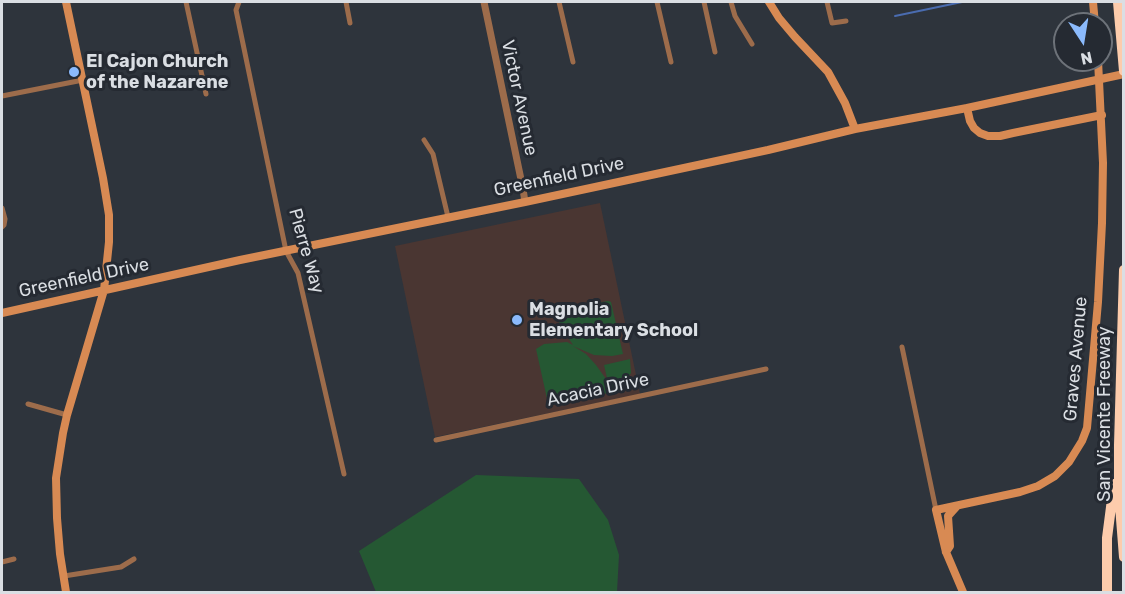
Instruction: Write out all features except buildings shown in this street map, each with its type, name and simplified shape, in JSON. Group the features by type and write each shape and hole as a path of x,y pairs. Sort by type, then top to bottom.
{"highway":[{"path":"1118,2 1124,73"},
{"name":"San Vicente Freeway","path":"1124,270 1119,445 1119,493 1124,557"},
{"path":"1107,592 1107,538 1119,445"}],"main road":[{"path":"66,2 109,215 104,290 67,415 56,478 60,554 66,592"},
{"path":"769,2 795,37 828,72 845,103 855,129"},
{"name":"Graves Avenue","path":"936,510 1038,486 1070,462 1085,434 1089,417 1103,214 1102,115 1099,72"},
{"name":"Greenfield Drive","path":"2,313 1124,73"},
{"path":"967,108 974,128 980,134 988,136 1000,136 1102,115"},
{"path":"946,552 950,546 948,516 957,506"},
{"path":"936,510 946,552 963,592"}],"street":[{"path":"186,2 206,94"},
{"name":"Pierre Way","path":"238,2 236,10 286,251 298,273 344,474"},
{"path":"346,2 350,23"},
{"name":"Victor Avenue","path":"484,2 525,202"},
{"path":"559,2 573,62"},
{"path":"657,2 671,62"},
{"path":"704,2 715,52"},
{"path":"731,2 735,16 752,44"},
{"path":"827,2 832,23 846,21"},
{"path":"2,96 83,80"},
{"path":"424,140 433,154 448,217"},
{"path":"2,208 5,219 2,227"},
{"path":"902,347 936,510"},
{"name":"Acacia Drive","path":"436,440 766,369"},
{"path":"28,404 67,415"},
{"path":"2,562 14,559"},
{"path":"64,576 121,567 134,560"}],"shaded area":[{"name":"Magnolia Elementary School","path":"600,203 640,394 435,437 395,246"}],"green space":[{"path":"611,302 623,354 594,355 573,346 586,354 596,365 606,379 608,393 551,405 548,403 536,349 544,344 567,342 573,345 560,325 555,310"},
{"path":"630,359 631,373 622,385 610,391 604,365"},
{"path":"476,475 579,479 608,520 619,555 617,592 376,592 359,551"}],"waterway":[{"path":"895,16 962,2"}],"place":[{"name":"El Cajon Church of the Nazarene","path":"74,72"},
{"name":"Magnolia Elementary School","path":"517,320"}]}
